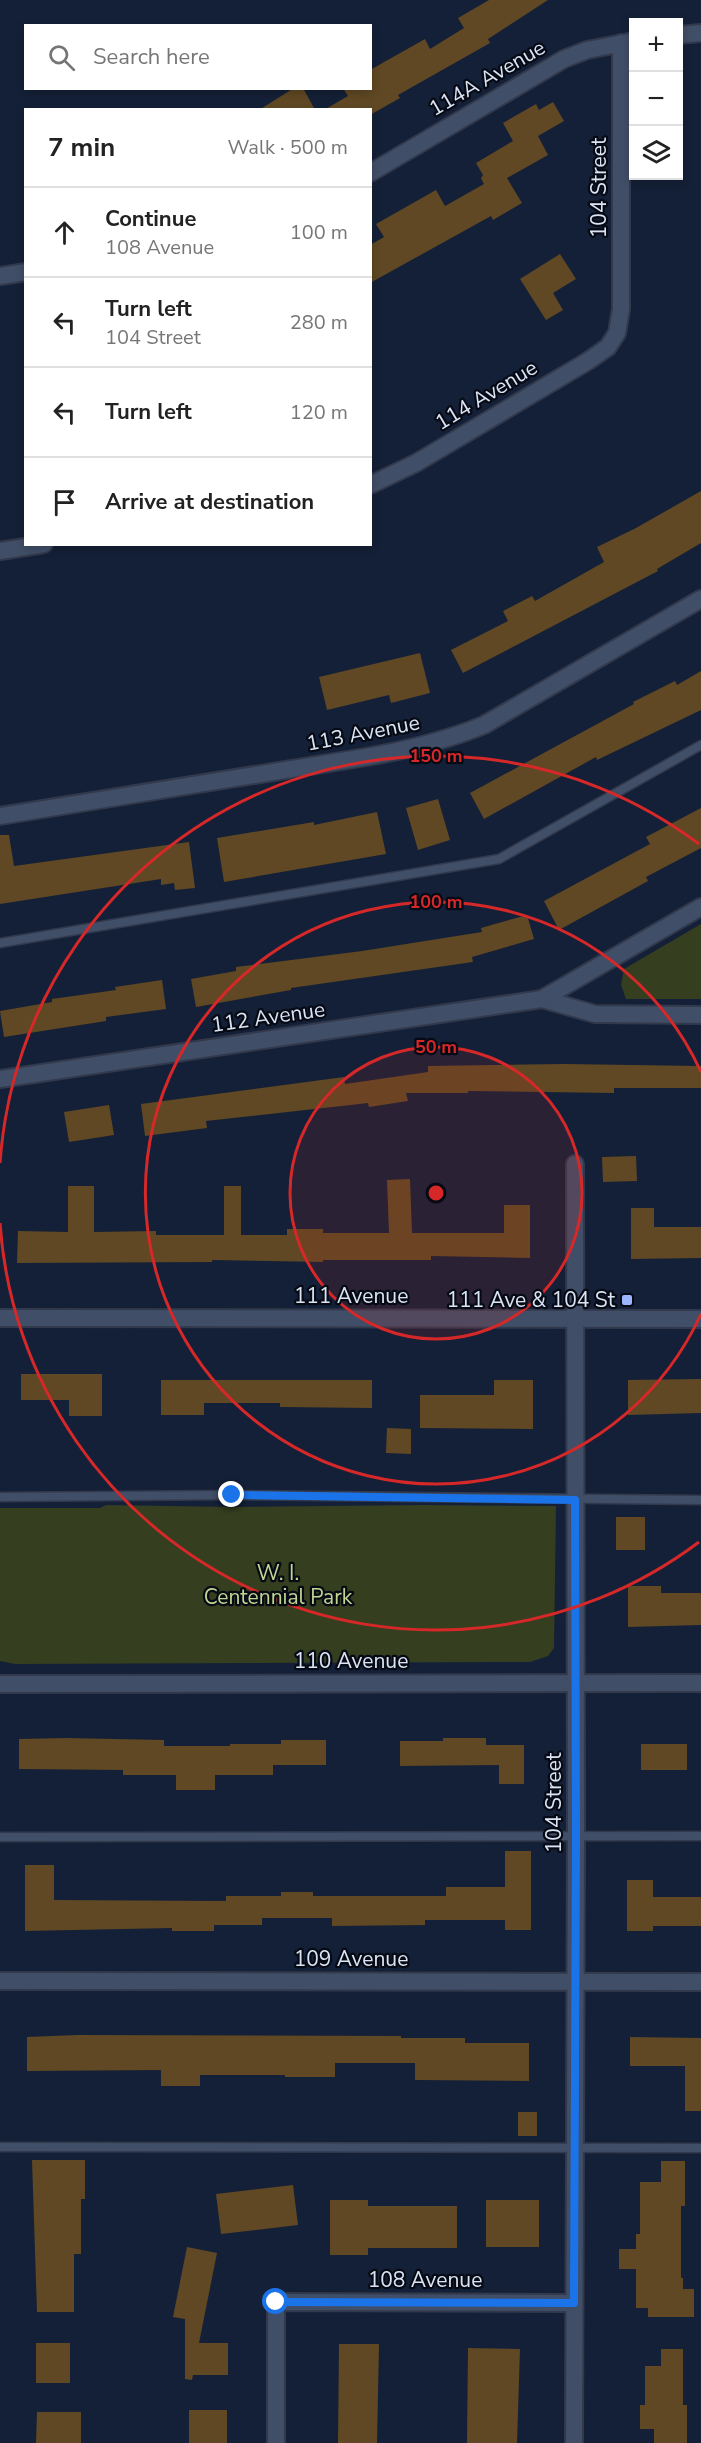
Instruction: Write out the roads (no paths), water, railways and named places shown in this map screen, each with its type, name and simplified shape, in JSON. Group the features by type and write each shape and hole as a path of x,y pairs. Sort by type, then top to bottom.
{"street":[{"path":"683,35 701,33"},
{"name":"114A Avenue","path":"372,172 564,59 586,50 627,42"},
{"name":"104 Street","path":"616,333 622,290 627,42"},
{"path":"0,276 24,272"},
{"name":"114 Avenue","path":"372,484 416,463 588,361 608,347 616,333"},
{"path":"0,551 31,546"},
{"name":"113 Avenue","path":"0,816 376,756 450,739 484,725 701,599"},
{"name":"112 Avenue","path":"0,1079 542,999 701,908"},
{"name":"112 Avenue","path":"542,999 595,1014 701,1015"},
{"name":"104 Street","path":"574,2443 575,1164"},
{"name":"111 Avenue","path":"0,1318 701,1319"},
{"name":"110 Avenue","path":"0,1684 701,1683"},
{"name":"109 Avenue","path":"0,1980 701,1982"},
{"name":"108 Avenue","path":"276,2443 276,2302 574,2303"}],"lane":[{"path":"0,943 499,859 701,746"},
{"path":"0,1497 232,1495 701,1500"},
{"path":"0,1837 701,1836"},
{"path":"0,2147 701,2148"}],"place":[{"name":"111 Ave & 104 St","path":"627,1300"}],"park label":[{"name":"W. I. Centennial Park","path":"278,1585"}]}
